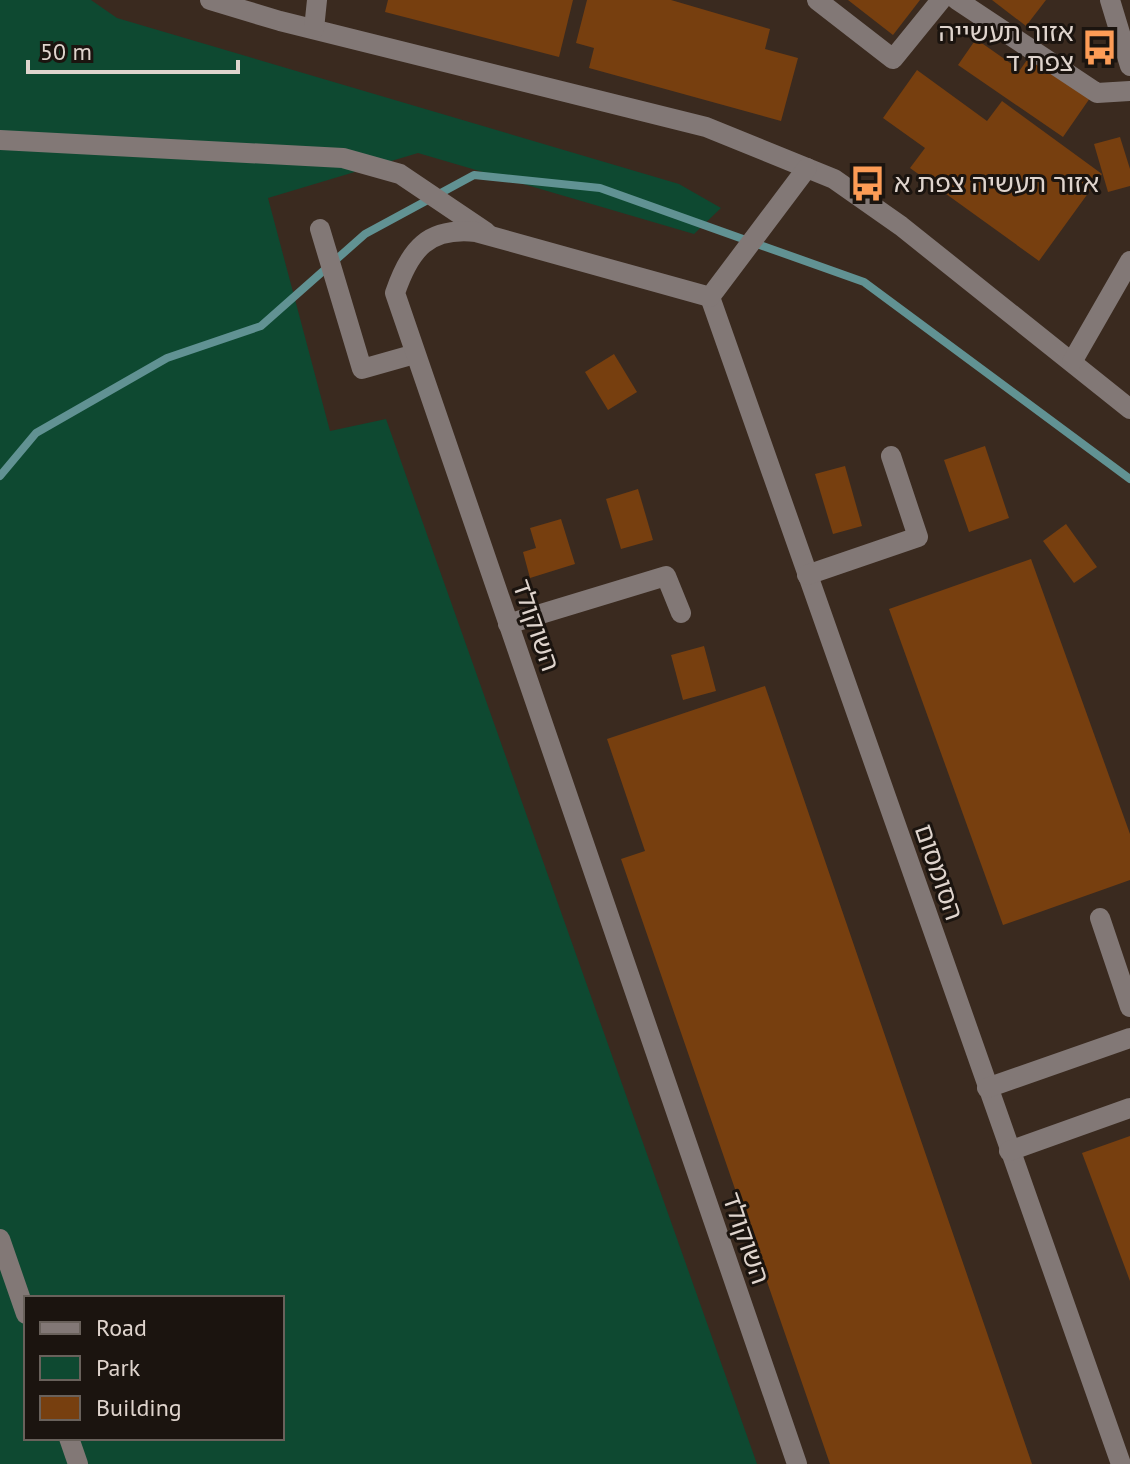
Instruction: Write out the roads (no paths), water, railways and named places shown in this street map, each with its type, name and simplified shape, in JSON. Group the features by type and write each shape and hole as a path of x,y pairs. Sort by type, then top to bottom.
{"street":[{"path":"210,0 706,127 834,179 901,226 1130,409"},
{"path":"314,29 317,0"},
{"path":"817,0 893,59 941,0"},
{"path":"957,0 1097,93 1130,91"},
{"path":"1110,0 1130,66"},
{"path":"0,140 343,158 400,174 493,236"},
{"path":"710,297 807,168"},
{"path":"320,229 362,369 415,354"},
{"name":"השוקולד","path":"710,297 493,236 457,230 433,236 417,249 403,269 395,293 797,1464"},
{"path":"1072,362 1130,261"},
{"name":"הסומסום","path":"710,297 1121,1464"},
{"path":"807,575 918,537 891,456"},
{"path":"508,624 666,576 681,613"},
{"path":"1100,918 1130,1007"},
{"path":"987,1088 1130,1038"},
{"path":"1009,1151 1130,1108"},
{"path":"0,1239 24,1308"},
{"path":"70,1440 78,1464"}],"waterway":[{"path":"0,476 36,433 167,358 261,326 365,234 474,175 600,188 864,282 1130,479"}],"place":[{"name":"אזור תעשייה צפת ד","path":"1100,47"},
{"name":"אזור תעשיה צפת א","path":"868,183"}]}
